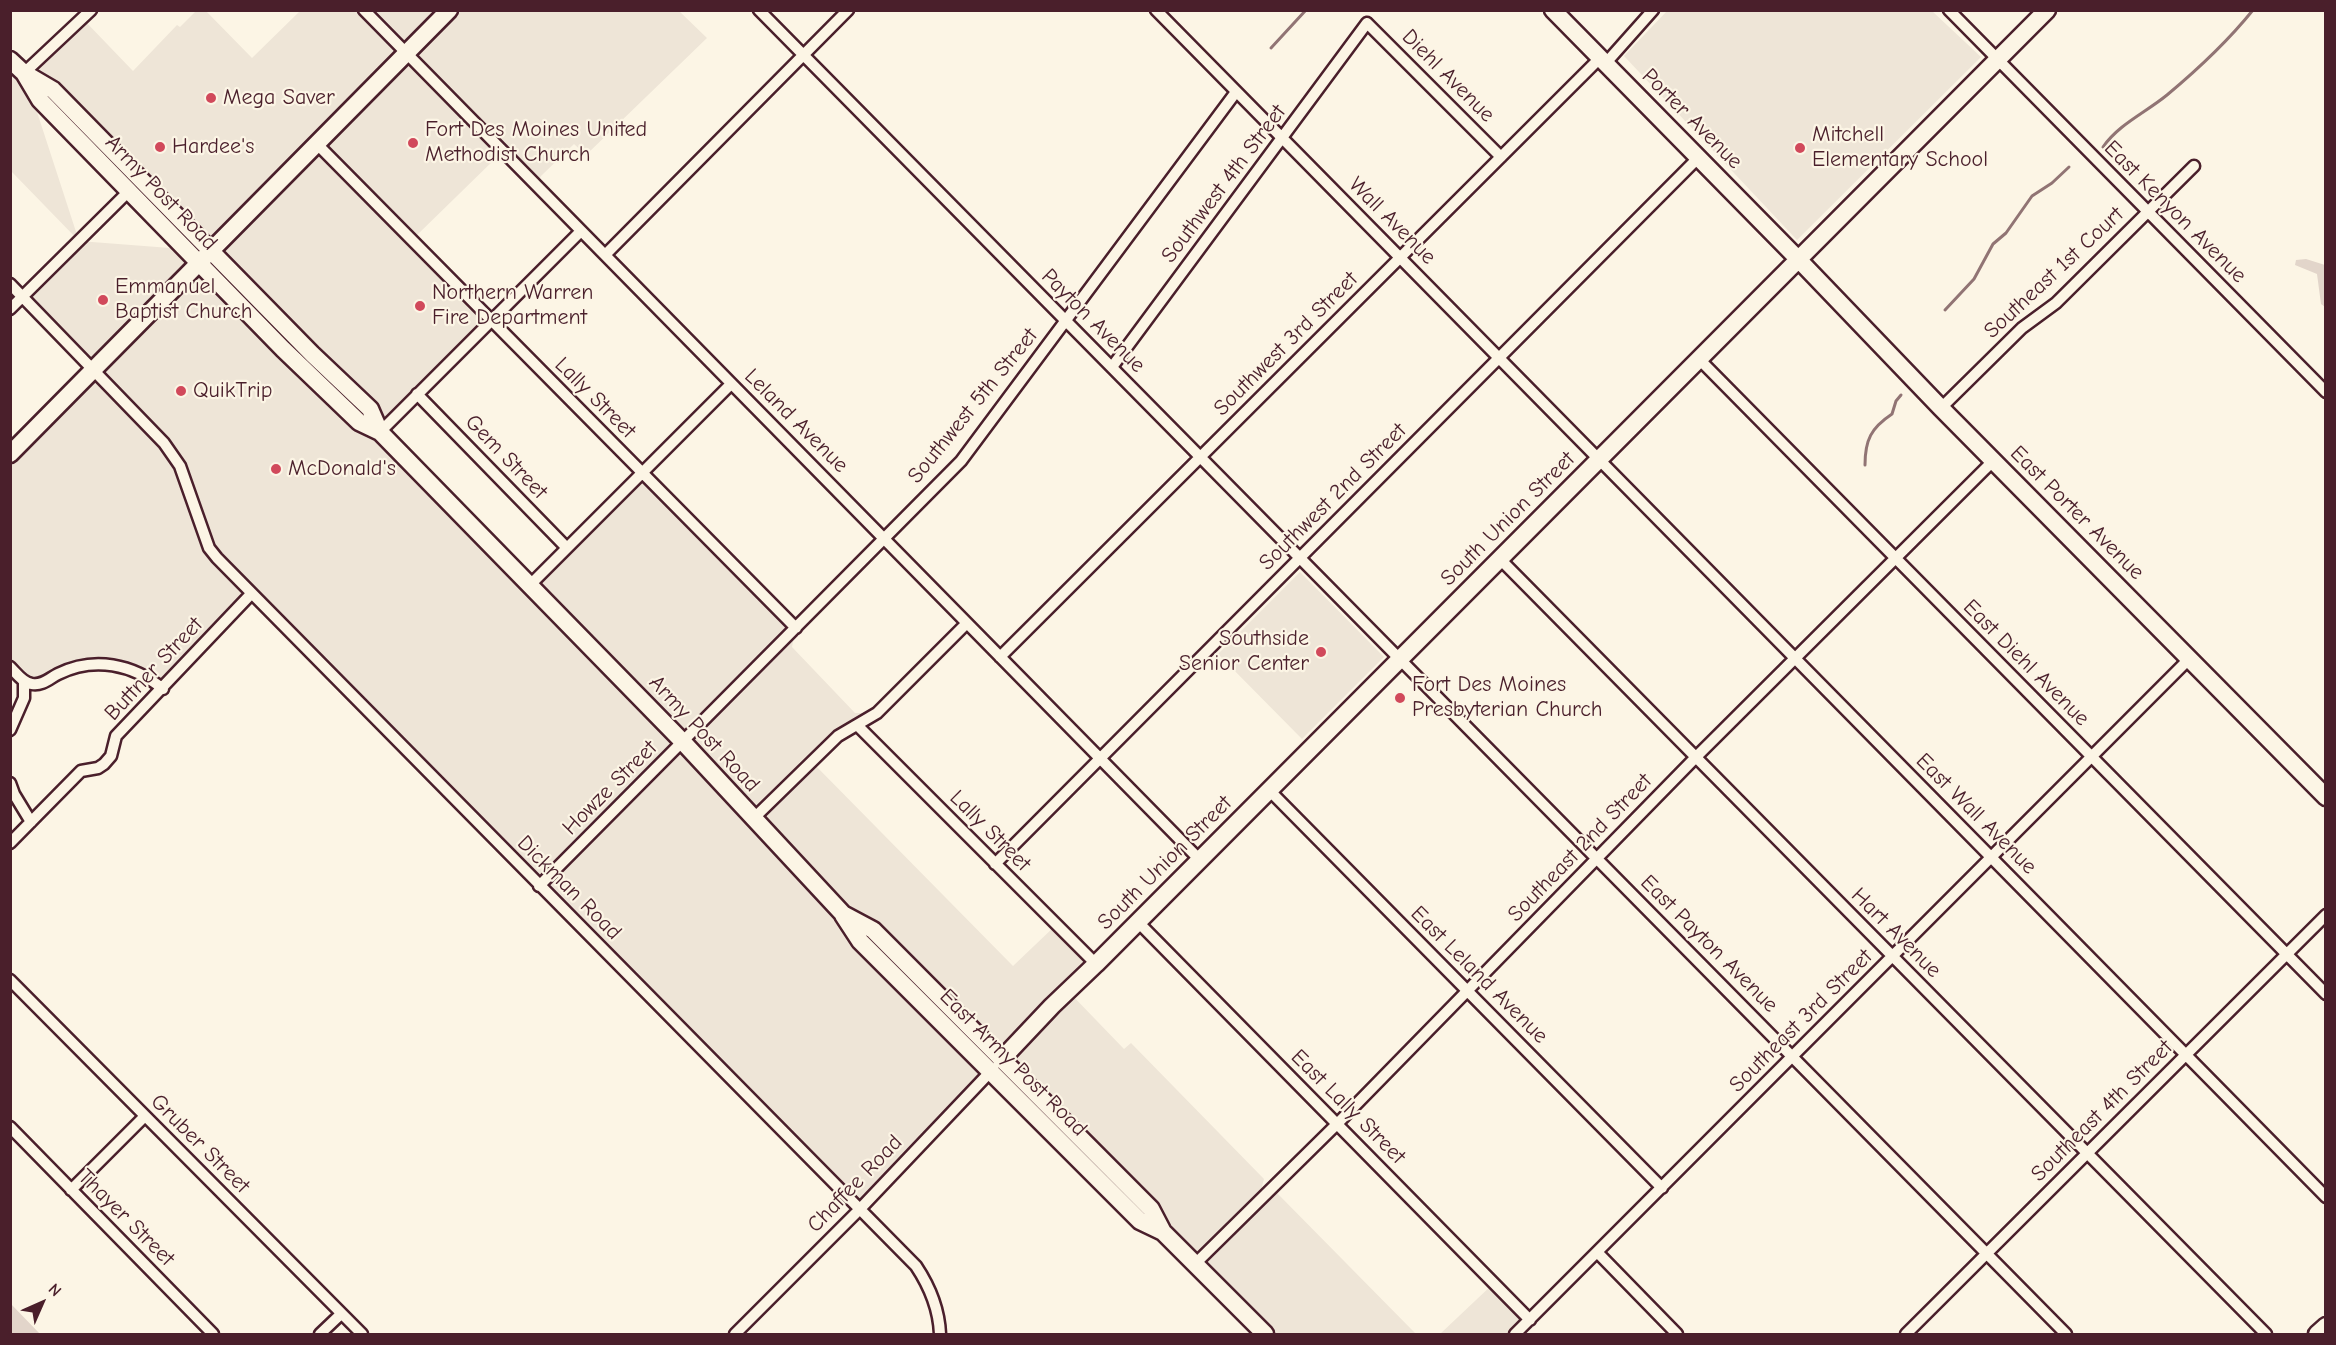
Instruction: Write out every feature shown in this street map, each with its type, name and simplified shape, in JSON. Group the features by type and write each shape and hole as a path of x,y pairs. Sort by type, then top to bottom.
{"main road":[{"path":"10,454 448,10"},
{"name":"Porter Avenue","path":"1553,10 1798,260"},
{"name":"South Union Street","path":"996,1066 1052,1005 1200,860 2047,10"},
{"name":"Army Post Road","path":"10,60 24,73 53,90 204,257 283,349 359,422 380,432 682,742 843,914 873,930 996,1066"},
{"name":"Army Post Road","path":"24,73 40,100 128,192 204,257"},
{"name":"East Porter Avenue","path":"1798,260 1993,461 2325,796"},
{"name":"East Army Post Road","path":"996,1066 1151,1209 1163,1232 1265,1335"},
{"path":"2317,1335 2325,1326"}],"street":[{"path":"24,73 91,10"},
{"name":"Leland Avenue","path":"364,10 1200,860"},
{"name":"Payton Avenue","path":"759,10 1400,659"},
{"path":"605,255 848,10"},
{"name":"Wall Avenue","path":"1156,10 1600,459"},
{"name":"Southwest 3rd Street","path":"1000,657 1500,157 1603,61 1653,10"},
{"name":"East Kenyon Avenue","path":"1949,10 2325,392"},
{"name":"Southwest 4th Street","path":"1112,367 1367,23"},
{"name":"Diehl Avenue","path":"1367,23 1500,157"},
{"name":"Southwest 5th Street","path":"682,742 961,461 1236,92"},
{"name":"Lally Street","path":"317,144 796,628"},
{"name":"Southwest 2nd Street","path":"995,864 1698,158"},
{"name":"Southeast 1st Court","path":"1941,408 2022,328 2056,303 2194,166"},
{"path":"10,309 128,192"},
{"path":"380,432 581,231"},
{"name":"Dickman Road","path":"10,284 164,442 180,466 209,548 251,594 916,1266 924,1278 936,1308 940,1335"},
{"name":"East Diehl Avenue","path":"1699,359 2325,994"},
{"path":"529,586 731,384"},
{"name":"Gem Street","path":"417,394 567,548"},
{"name":"East Wall Avenue","path":"1600,459 2325,1197"},
{"name":"Southeast 2nd Street","path":"1195,1264 1337,1124 1696,757 1993,461"},
{"name":"Hart Avenue","path":"1499,558 2266,1335"},
{"name":"Buttner Street","path":"10,843 81,771 98,768 104,764 111,756 116,736 251,594"},
{"path":"753,819 838,736 877,713 967,623"},
{"name":"East Payton Avenue","path":"1400,659 2066,1335"},
{"name":"Southeast 3rd Street","path":"1515,1335 2189,659"},
{"path":"10,667 24,681 39,684 58,673 77,667 106,664 135,671 163,688"},
{"path":"10,730 24,698 24,681"},
{"name":"Lally Street","path":"857,725 1096,964"},
{"name":"Howze Street","path":"539,886 682,742"},
{"path":"10,783 31,822"},
{"name":"East Leland Avenue","path":"1269,790 1662,1188"},
{"name":"Southeast 4th Street","path":"1906,1335 2325,915"},
{"name":"East Lally Street","path":"1138,922 1530,1320"},
{"name":"Gruber Street","path":"10,980 362,1335"},
{"name":"Chaffee Road","path":"735,1335 859,1210 996,1066"},
{"path":"71,1191 145,1116"},
{"name":"Thayer Street","path":"10,1127 213,1335"},
{"path":"1597,1252 1677,1335"},
{"path":"320,1335 341,1314"}],"shaded area":[{"path":"196,11 206,11 252,58 300,11 679,11 707,38 586,155 574,144 541,176 536,186 505,154 498,156 416,236 415,243 491,320 380,432 529,586 642,473 796,628 792,647 855,713 877,713 838,736 812,762 1013,966 1056,925 1096,964 1068,991 1124,1049 1131,1043 1264,1179 1258,1201 1276,1192 1416,1334 1265,1334 1001,1060 859,1210 251,594 163,689 152,680 96,664 39,684 11,667 11,454 93,370 23,296 79,241 11,171 10,60 24,73 83,19 133,71 177,25 180,27","holes":["25,75 209,251 79,241"]},
{"name":"Mitchell Elementary School","path":"1667,11 1932,11 1981,57 1797,240 1624,56"},
{"path":"2306,259 2325,265 2325,307 2321,304 2317,274 2295,265 2296,260"},
{"path":"1300,572 1384,657 1302,739 1218,654"},
{"path":"1494,1283 1530,1320 1515,1334 1440,1334"},
{"path":"11,1304 40,1334 11,1334"}],"waterway":[{"path":"1271,48 1306,10"},
{"path":"2103,147 2117,132 2167,95 2201,65 2253,10"},
{"path":"1945,310 1974,279 1993,244 2006,233 2032,196 2052,183 2069,167"},
{"path":"1865,465 1866,448 1871,435 1879,424 1892,414 1896,401 1901,395"}],"place":[{"name":"Mega Saver","path":"211,98"},
{"name":"Fort Des Moines United Methodist Church","path":"413,143"},
{"name":"Hardee's","path":"160,147"},
{"name":"Mitchell Elementary School","path":"1800,148"},
{"name":"Emmanuel Baptist Church","path":"103,300"},
{"name":"Northern Warren Fire Department","path":"420,306"},
{"name":"QuikTrip","path":"181,391"},
{"name":"McDonald's","path":"276,469"},
{"name":"Southside Senior Center","path":"1321,652"},
{"name":"Fort Des Moines Presbyterian Church","path":"1400,698"}]}
